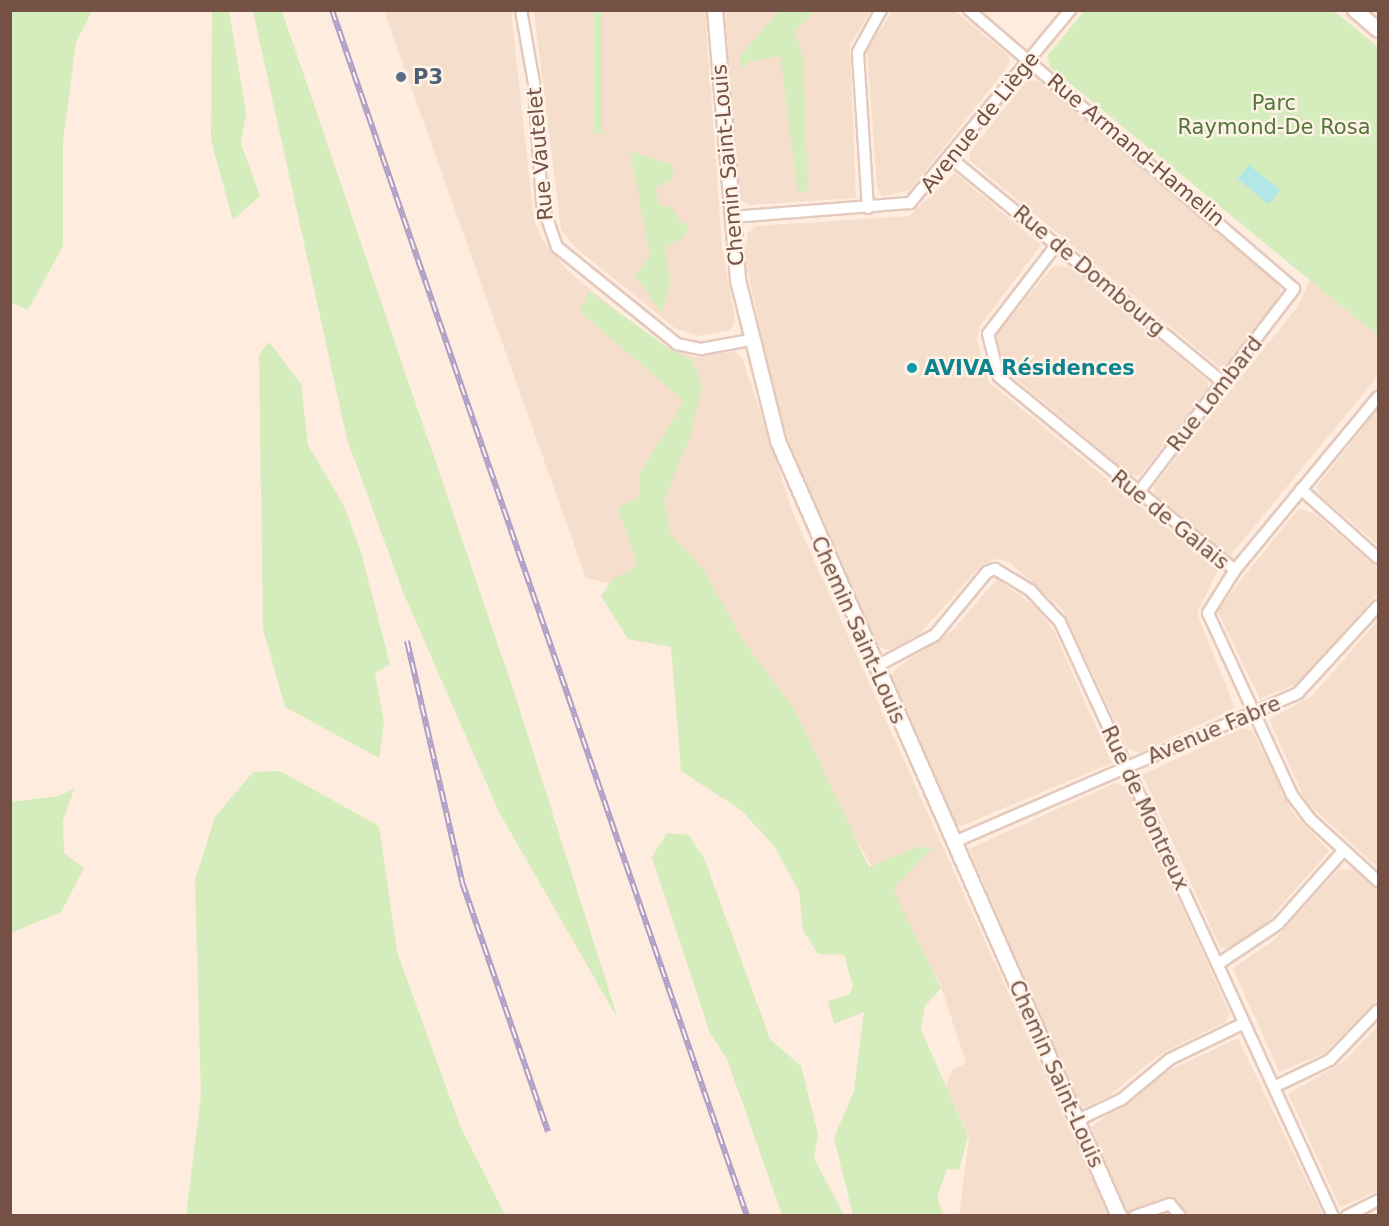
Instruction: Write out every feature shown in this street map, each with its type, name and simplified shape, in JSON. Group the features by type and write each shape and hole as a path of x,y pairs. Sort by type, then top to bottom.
{"street":[{"name":"Rue Vautelet","path":"521,10 534,83 542,204 557,247 677,344 701,349 750,340"},
{"name":"Chemin Saint-Louis","path":"715,10 731,217 750,340 795,487 1119,1215"},
{"path":"868,208 858,52 881,10"},
{"name":"Rue Armand-Hamelin","path":"969,10 1289,280 1293,296"},
{"name":"Avenue de Liège","path":"731,217 910,203 952,159 1070,10"},
{"path":"1355,10 1378,30"},
{"name":"Rue de Dombourg","path":"952,159 1224,383"},
{"name":"Rue de Galais","path":"1057,244 994,320 988,334 993,363 999,377 1234,570 1208,613 1252,713 1292,795 1344,850 1378,881"},
{"name":"Rue Lombard","path":"1139,492 1293,296"},
{"path":"1234,570 1378,397"},
{"path":"1301,489 1378,558"},
{"name":"Rue de Montreux","path":"875,667 935,635 987,572 1003,570 1060,622 1333,1215"},
{"name":"Avenue Fabre","path":"954,842 1252,713 1309,685 1378,606"},
{"path":"1218,964 1278,924 1344,850"},
{"path":"1274,1087 1330,1060 1378,1010"},
{"path":"1076,1121 1122,1100 1170,1059 1244,1023"},
{"path":"1347,1215 1378,1200"},
{"path":"1135,1215 1170,1204 1180,1215"}],"shaded area":[{"path":"384,11 511,11 534,220 542,239 569,272 657,343 695,357 735,351 743,360 793,513 1108,1215 959,1215 969,1136 946,1086 952,1070 966,1063 940,983 722,609 586,578"},
{"path":"534,11 705,11 722,246 735,320 731,330 700,336 676,329 576,248 561,230"},
{"path":"725,11 871,11 850,45 856,198 750,205 738,199"},
{"path":"893,11 955,11 1008,55 1010,64 910,190 882,197 877,188 867,49"},
{"path":"1028,79 1042,83 1280,282 1279,301 1229,365 1219,367 969,160 970,152"},
{"path":"955,173 1041,245 980,326 977,340 989,382 1218,570 1197,613 1235,708 1139,753 1128,749 1063,610 1009,562 995,559 981,566 918,635 889,650 876,647 810,500 778,409 744,255 748,233 756,226 909,216"},
{"path":"1054,265 1071,268 1208,381 1208,390 1140,475 1131,475 1007,372 1002,363 996,335"},
{"path":"1310,280 1378,336 1378,376 1230,556 1156,495 1154,486 1299,305"},
{"path":"1378,409 1378,545 1320,495 1317,486"},
{"path":"1299,508 1315,514 1378,569 1378,593 1300,682 1260,699 1217,610"},
{"path":"997,579 1037,608 1054,631 1112,763 961,826 955,824 891,678 895,669 952,631"},
{"path":"1378,620 1378,868 1306,802 1269,719 1312,696"},
{"path":"1242,728 1252,730 1293,813 1329,851 1266,923 1227,949 1220,947 1142,775"},
{"path":"1115,783 1128,787 1230,1014 1225,1022 1160,1054 1109,1096 1084,1107 1077,1103 969,849"},
{"path":"1354,869 1378,890 1378,999 1325,1053 1279,1072 1233,968 1273,941 1338,870"},
{"path":"1378,1026 1378,1191 1340,1207 1288,1094 1343,1062"},
{"path":"1238,1038 1323,1215 1128,1215 1091,1127 1163,1073"}],"green space":[{"path":"780,10 815,11 795,32 803,59 808,191 798,192 780,56 748,62 741,69 740,56"},
{"name":"Parc Raymond-De Rosa","path":"1085,10 1334,11 1378,47 1378,336 1050,67 1047,56"},
{"path":"10,11 92,11 76,42 63,141 63,246 28,310 11,302"},
{"path":"212,11 229,11 246,113 241,144 260,196 233,220 211,140"},
{"path":"253,11 282,11 514,692 618,1019 499,812 403,592 347,439"},
{"path":"594,11 602,11 602,134 594,134"},
{"path":"630,151 672,165 674,178 655,188 659,205 672,208 680,222 689,223 685,236 665,248 670,283 662,313 635,276 650,255"},
{"path":"589,291 671,350 692,359 702,386 691,434 664,500 671,535 703,569 742,639 796,712 869,867 917,847 932,848 893,889 941,988 925,1006 921,1030 968,1136 959,1170 947,1169 937,1197 943,1215 853,1215 834,1138 854,1091 864,1012 834,1024 828,1001 850,994 853,987 844,955 818,954 803,930 799,891 774,846 741,810 681,771 671,647 628,639 601,596 612,580 638,565 618,509 639,496 640,473 684,401 580,312"},
{"path":"269,342 301,384 308,445 344,506 361,552 390,664 375,674 384,722 379,758 285,707 263,629 259,355"},
{"path":"280,771 379,826 397,952 461,1128 505,1215 186,1215 201,1096 195,880 215,817 253,772"},
{"path":"74,789 63,821 64,853 84,868 61,912 11,933 11,802 59,796"},
{"path":"667,833 689,835 704,858 770,1039 801,1066 818,1134 814,1158 844,1215 782,1215 727,1059 710,1033 652,857"}],"water":[{"path":"1249,165 1280,190 1269,204 1238,179"}],"railway":[{"path":"332,10 747,1216"},
{"path":"407,641 462,882 548,1132"}],"place":[{"name":"P3","path":"401,77"},
{"name":"AVIVA Résidences","path":"912,368"}]}
